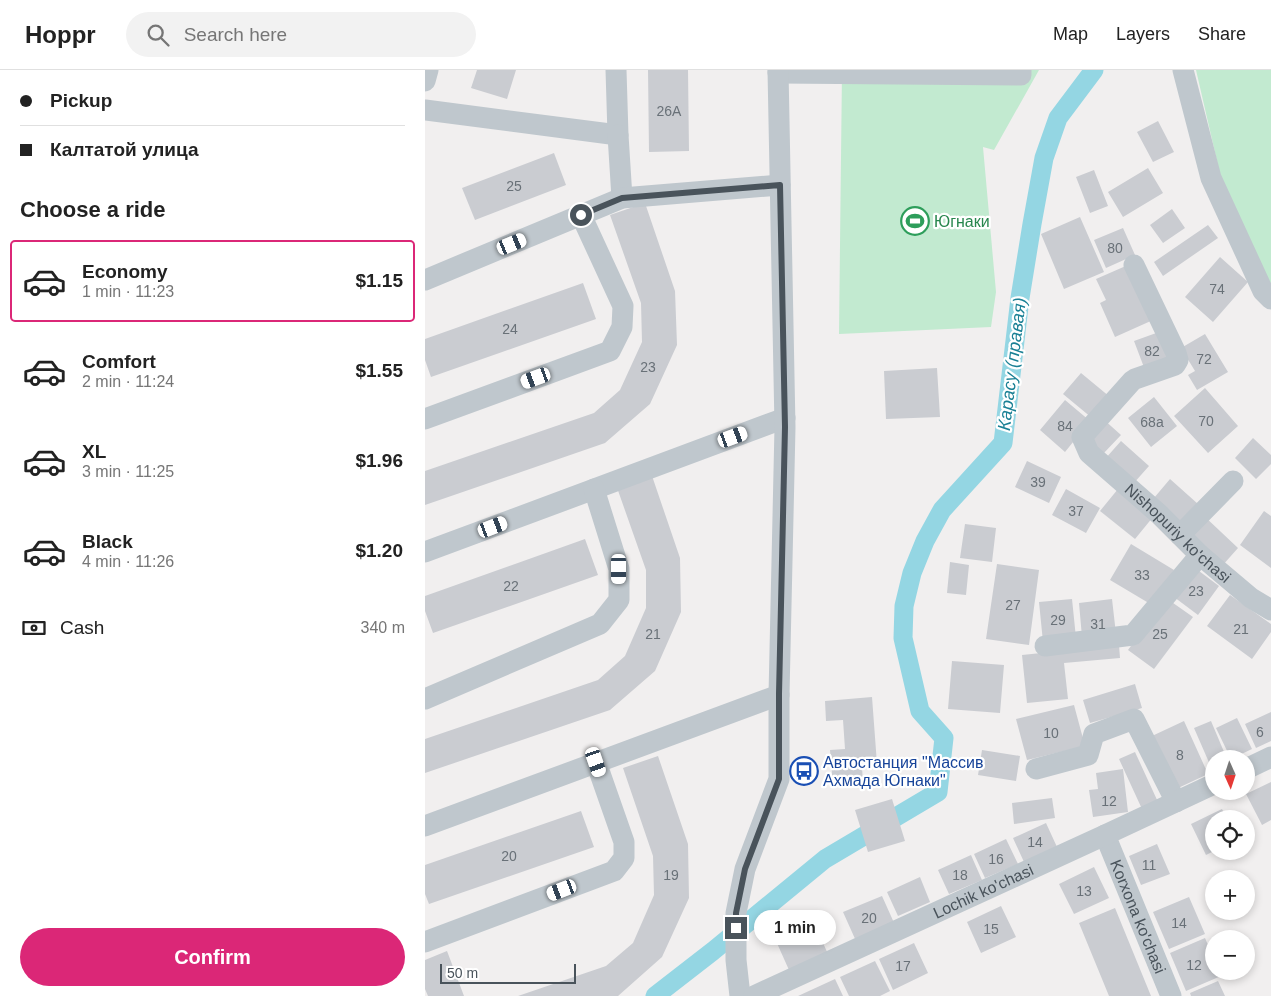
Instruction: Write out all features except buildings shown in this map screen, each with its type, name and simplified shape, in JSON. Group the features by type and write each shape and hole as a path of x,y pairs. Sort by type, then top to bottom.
{"street":[{"path":"425,81 429,70"},
{"path":"616,70 622,198"},
{"path":"740,996 736,960 736,913 745,869 779,779 785,418 778,71 1021,76 1021,70"},
{"path":"1183,70 1211,178 1263,291 1271,299"},
{"path":"425,110 618,135"},
{"path":"425,280 622,198 780,185"},
{"path":"425,419 610,350 622,327 623,306 581,215"},
{"name":"Nishopuriy ko'chasi","path":"1134,265 1178,360 1175,365 1132,381 1082,437 1089,453 1159,514 1200,555 1251,598 1271,610"},
{"path":"425,552 785,418"},
{"path":"1180,535 1233,481"},
{"path":"425,699 600,624 619,600 619,569 594,489"},
{"path":"1045,646 1133,635 1200,555"},
{"path":"425,826 779,694"},
{"path":"1035,769 1088,755 1094,734 1134,719 1176,802"},
{"path":"1255,765 1271,757"},
{"path":"425,942 614,871 623,858 624,842 596,762"},
{"name":"Lochik ko'chasi","path":"754,996 1205,788"},
{"name":"Korxona ko'chasi","path":"1105,835 1171,996"}],"green space":[{"name":"Югнаки","path":"842,70 1039,70 994,150 983,147 996,292 991,327 839,334"},
{"path":"1196,70 1271,70 1271,291 1220,174"}],"waterway":[{"name":"Карасу (правая)","path":"655,996 825,859 938,792 944,738 920,711 903,638 904,606 912,573 925,541 942,510 1003,443 1020,298 1044,158 1058,118 1094,70"}],"place":[{"name":"Югнаки","path":"915,221"},
{"name":"Автостанция \"Массив Ахмада Югнаки\"","path":"804,771"}],"route":[{"path":"581,215 622,198 780,185 785,427 779,779 745,869 736,913 736,928"}]}
